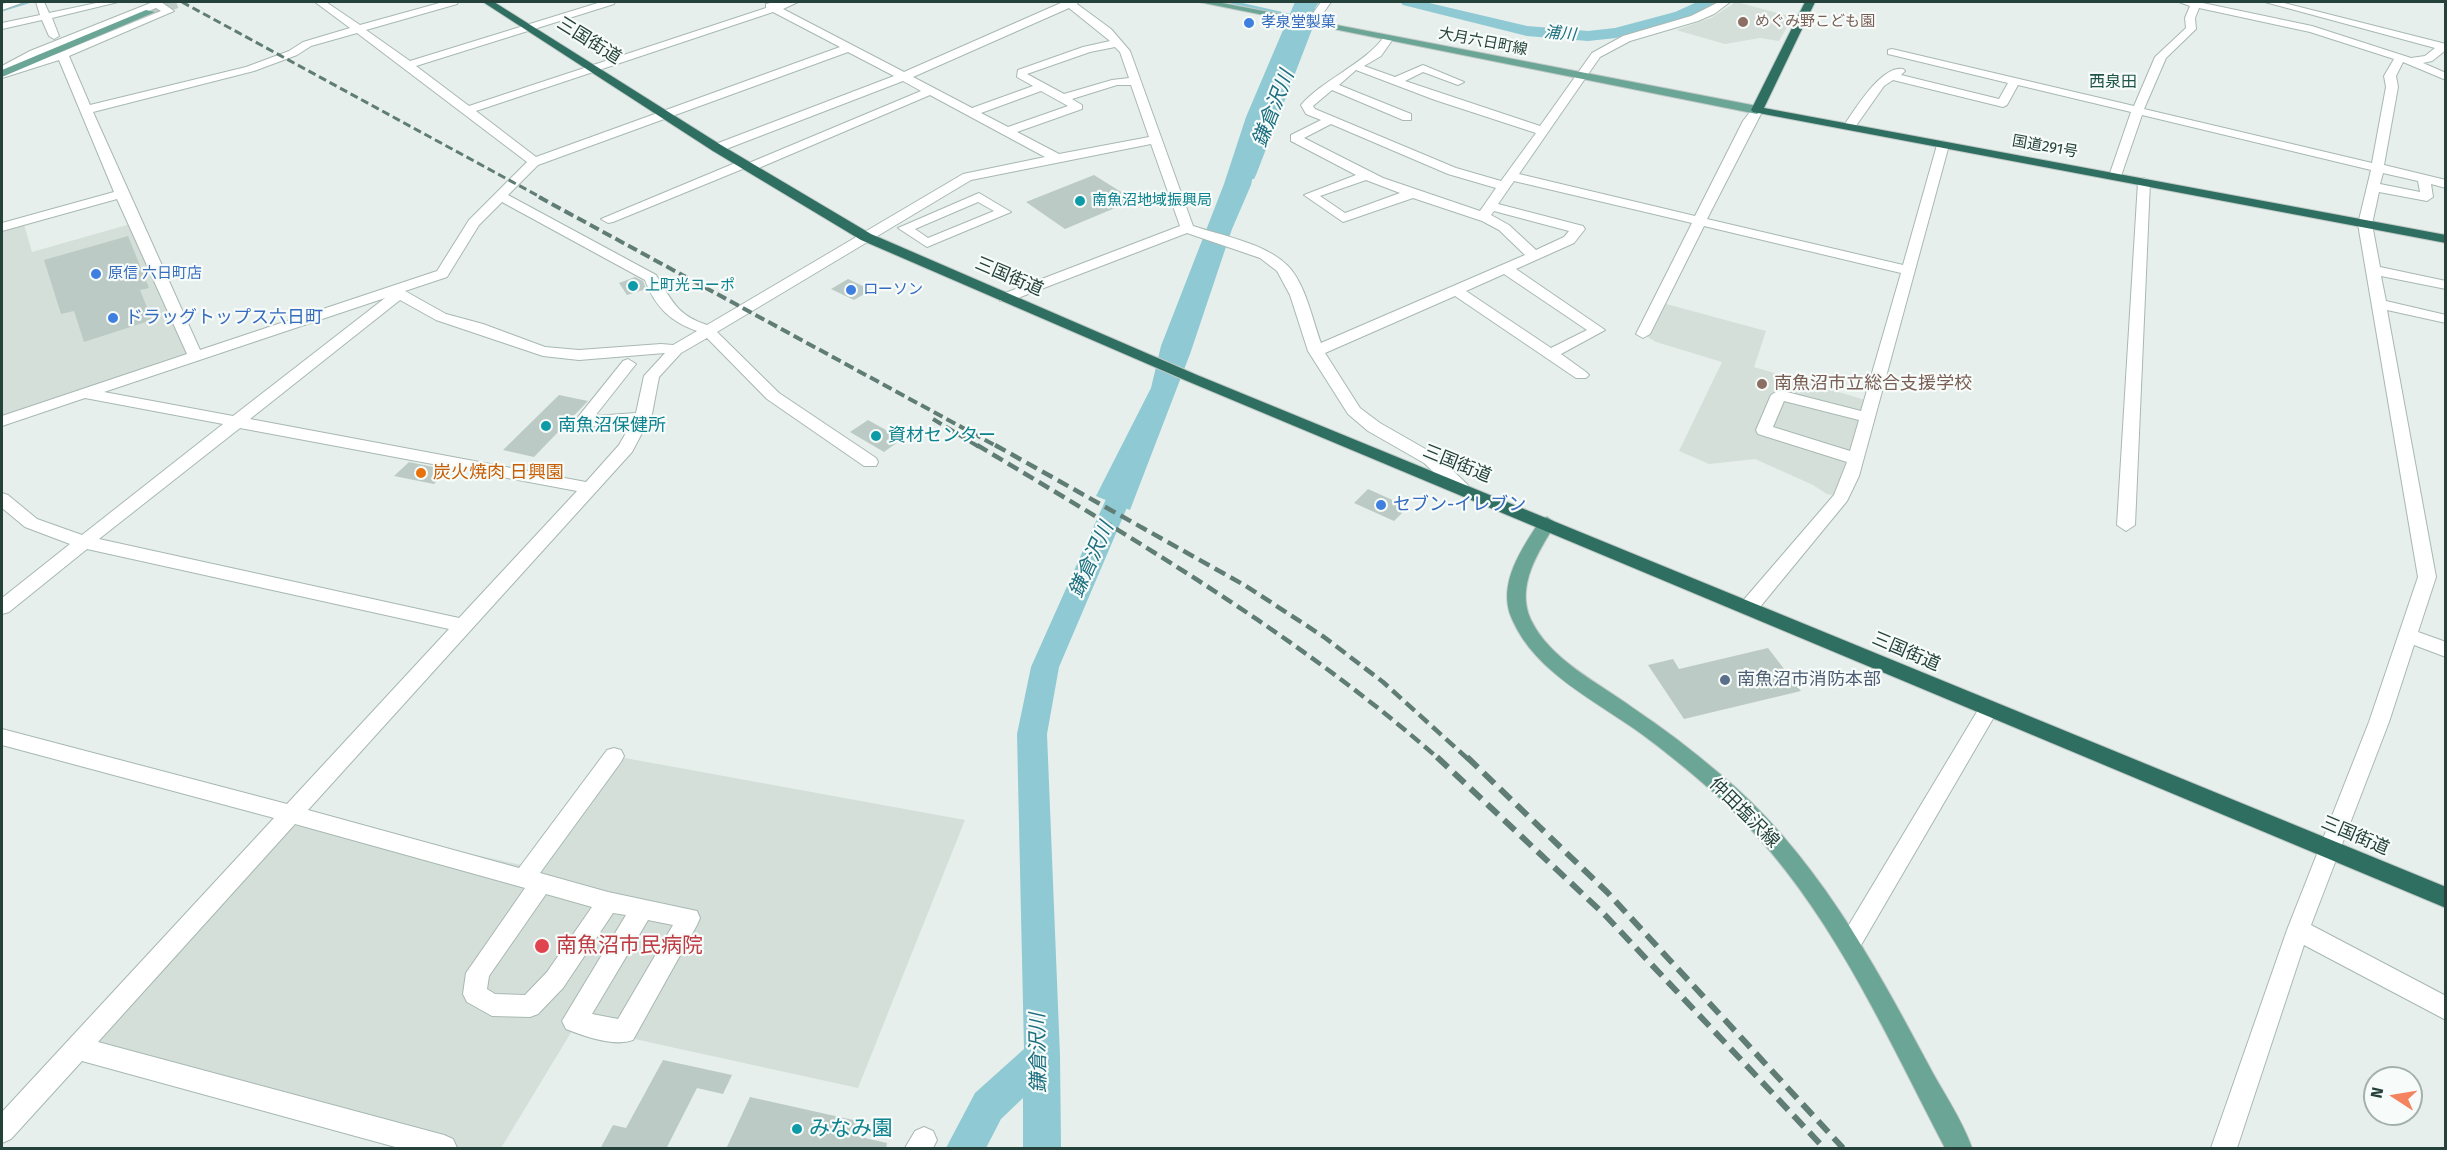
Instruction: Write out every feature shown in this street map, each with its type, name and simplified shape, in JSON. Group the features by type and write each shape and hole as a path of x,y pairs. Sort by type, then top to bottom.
{"highway":[{"name":"三国街道","path":"488,2 717,148 866,237 1192,378 1547,523 1988,710 2329,847 2445,898"},
{"path":"1757,110 1810,2"},
{"name":"国道291号","path":"1757,110 2445,239"}],"main road":[{"name":"大月六日町線","path":"1204,2 1757,110"},
{"path":"2,73 154,6"},
{"name":"仲田塩沢線","path":"1547,523 1525,558 1518,576 1517,601 1527,630 1561,667 1649,729 1725,790 1764,829 1807,883 1849,945 1959,1149"}],"street":[{"path":"2,7 19,2"},
{"path":"2,26 95,4 113,2"},
{"path":"320,2 408,65 534,162"},
{"path":"86,110 250,69 293,53 308,44 453,2"},
{"path":"408,65 610,2"},
{"path":"761,2 1057,158"},
{"path":"468,110 793,2"},
{"path":"717,148 903,77 1070,2 1125,51 1186,228"},
{"path":"1317,25 1316,16 1326,2"},
{"path":"1708,2 1723,3"},
{"path":"2184,2 2312,29 2405,59 2445,77"},
{"path":"2240,14 2249,2"},
{"path":"2224,1149 2298,930 2379,722 2427,577 2365,224 2379,168 2392,87 2390,76 2405,59 2428,59 2444,47 2270,2"},
{"path":"40,3 45,17 62,30"},
{"path":"1487,210 1596,55 1608,45 1697,16 1723,3"},
{"path":"2,73 34,53 95,4"},
{"path":"2115,176 2137,112 2161,57 2169,46 2185,37 2191,29 2190,18 2196,4"},
{"path":"2,73 63,55 168,10 154,6 34,53"},
{"path":"1388,39 1377,54 1355,66 1307,105 1310,111 1452,171 1700,221 1907,270"},
{"path":"1006,132 1078,107 1021,75 1022,72 1087,49 1118,43"},
{"path":"2,421 195,356 397,293 442,274 474,224 534,162 848,48"},
{"path":"1893,52 2445,184"},
{"path":"63,55 121,194 195,356"},
{"path":"1849,127 1880,84 1916,58"},
{"path":"1355,66 1439,98 1543,131"},
{"path":"1396,81 1423,68 1458,82"},
{"path":"1891,76 2003,103 2014,82"},
{"path":"1064,98 1116,82 1137,81"},
{"path":"1330,85 1407,117"},
{"path":"970,113 1044,86"},
{"path":"608,219 747,166 930,91"},
{"path":"1643,334 1749,121 1757,110"},
{"path":"1316,351 1458,291 1569,240 1578,229 1390,186 1295,138 1330,120"},
{"path":"2,1130 626,448 642,418 652,376 676,350 967,177 1155,140"},
{"path":"1748,608 1841,497 1851,477 1943,145"},
{"path":"1369,175 1310,195 1343,218 1413,193"},
{"path":"2374,187 2427,197 2424,179"},
{"path":"2126,525 2144,182"},
{"path":"2,227 121,194"},
{"path":"500,196 651,278 657,293 681,321 707,330 773,396 870,462"},
{"path":"979,197 1004,212 927,243 905,228 944,212 979,197"},
{"path":"926,200 944,212"},
{"path":"1487,210 1514,233 1534,256"},
{"path":"1005,298 1186,228 1265,255 1282,268 1297,295 1316,351 1354,411 1374,427 1430,459 1461,488"},
{"path":"1506,269 1598,330 1550,354"},
{"path":"2372,270 2445,285"},
{"path":"1458,291 1581,375"},
{"path":"397,293 441,317 478,327 543,351 579,355 661,348 676,350"},
{"path":"2,607 397,293"},
{"path":"2378,304 2445,319"},
{"path":"627,364 582,422 642,418"},
{"path":"85,393 590,488"},
{"path":"1856,459 1764,430 1779,395 1867,417"},
{"path":"2,436 39,409"},
{"path":"2,499 31,523 83,542 464,626"},
{"path":"2408,634 2445,650"},
{"path":"1849,945 1988,710"},
{"path":"2,737 608,902 689,918 624,1032 574,1021 642,909"},
{"path":"608,902 555,980 530,1006 492,1005 475,994 478,972 533,881 614,756"},
{"path":"2298,930 2445,1009"},
{"path":"77,1048 444,1149"}],"shaded area":[{"name":"めぐみ野こども園","path":"1736,2 1793,17 1779,41 1760,38 1725,44 1676,30 1711,18"},
{"path":"23,221 32,252 134,223 195,356 2,421 2,227"},
{"name":"南魚沼市立総合支援学校","path":"1659,302 1766,331 1754,367 1872,402 1841,497 1827,494 1813,485 1755,459 1709,464 1679,451 1722,362 1656,342 1643,334"},
{"name":"南魚沼市民病院","path":"614,756 965,820 858,1088 575,1026 501,1148 444,1148 77,1048 289,814 526,866"}],"water":[{"path":"1295,2 1319,2 1299,32 1265,118 1251,185 1232,229 1190,354 1130,510 1096,496 1151,388 1161,346 1224,184 1246,117"}],"building":[{"name":"南魚沼地域振興局","path":"1094,175 1134,200 1065,229 1026,202"},
{"name":"原信 六日町店","path":"128,236 149,288 140,290 152,320 84,342 74,311 61,314 44,260"},
{"name":"上町光コーポ","path":"635,277 643,281 646,289 627,295 619,283"},
{"name":"ローソン","path":"848,279 871,290 854,300 831,289"},
{"name":"南魚沼保健所","path":"559,395 588,401 534,457 503,450"},
{"name":"資材センター","path":"868,420 902,439 884,452 850,432"},
{"name":"炭火焼肉 日興園","path":"409,462 448,470 434,484 394,476"},
{"name":"セブン-イレブン","path":"1368,489 1408,507 1394,521 1354,503"},
{"name":"南魚沼市消防本部","path":"1768,648 1801,691 1684,719 1648,665 1673,659 1679,669"},
{"path":"663,1060 732,1075 723,1094 697,1088 666,1149 600,1149 613,1125 626,1128"},
{"name":"みなみ園","path":"750,1097 862,1122 856,1136 887,1143 886,1149 726,1149"}],"waterway":[{"path":"2,10 28,2"},
{"path":"1231,2 1293,16"},
{"name":"鎌倉沢川","path":"1247,175 1308,19 1307,2"},
{"name":"浦川","path":"1408,2 1527,31 1588,36 1616,33 1681,15 1709,2"},
{"name":"鎌倉沢川","path":"1042,1056 1032,734 1045,667 1131,470"},
{"path":"965,1148 988,1106 1042,1056"},
{"name":"鎌倉沢川","path":"1042,1056 1042,1148"}],"tunnel":[{"path":"150,12 179,2"}],"railway":[{"path":"182,2 542,198"},
{"path":"539,197 998,447"},
{"path":"933,419 979,447"},
{"path":"977,445 1097,517 1273,630 1330,671 1439,759"},
{"path":"995,445 1246,586 1324,637 1383,682 1468,759"},
{"path":"1437,757 1605,915 1824,1148"},
{"path":"1467,757 1607,892 1843,1148"}],"place":[{"name":"めぐみ野こども園","path":"1743,22"},
{"name":"孝泉堂製菓","path":"1249,23"},
{"name":"南魚沼地域振興局","path":"1080,201"},
{"name":"原信 六日町店","path":"96,274"},
{"name":"上町光コーポ","path":"633,286"},
{"name":"ローソン","path":"851,290"},
{"name":"ドラッグトップス六日町","path":"113,318"},
{"name":"南魚沼市立総合支援学校","path":"1762,384"},
{"name":"南魚沼保健所","path":"546,426"},
{"name":"資材センター","path":"876,436"},
{"name":"炭火焼肉 日興園","path":"421,473"},
{"name":"セブン-イレブン","path":"1381,505"},
{"name":"南魚沼市消防本部","path":"1725,680"},
{"name":"南魚沼市民病院","path":"542,946"},
{"name":"みなみ園","path":"797,1129"}],"district":[{"name":"西泉田","path":"2113,83"}]}
